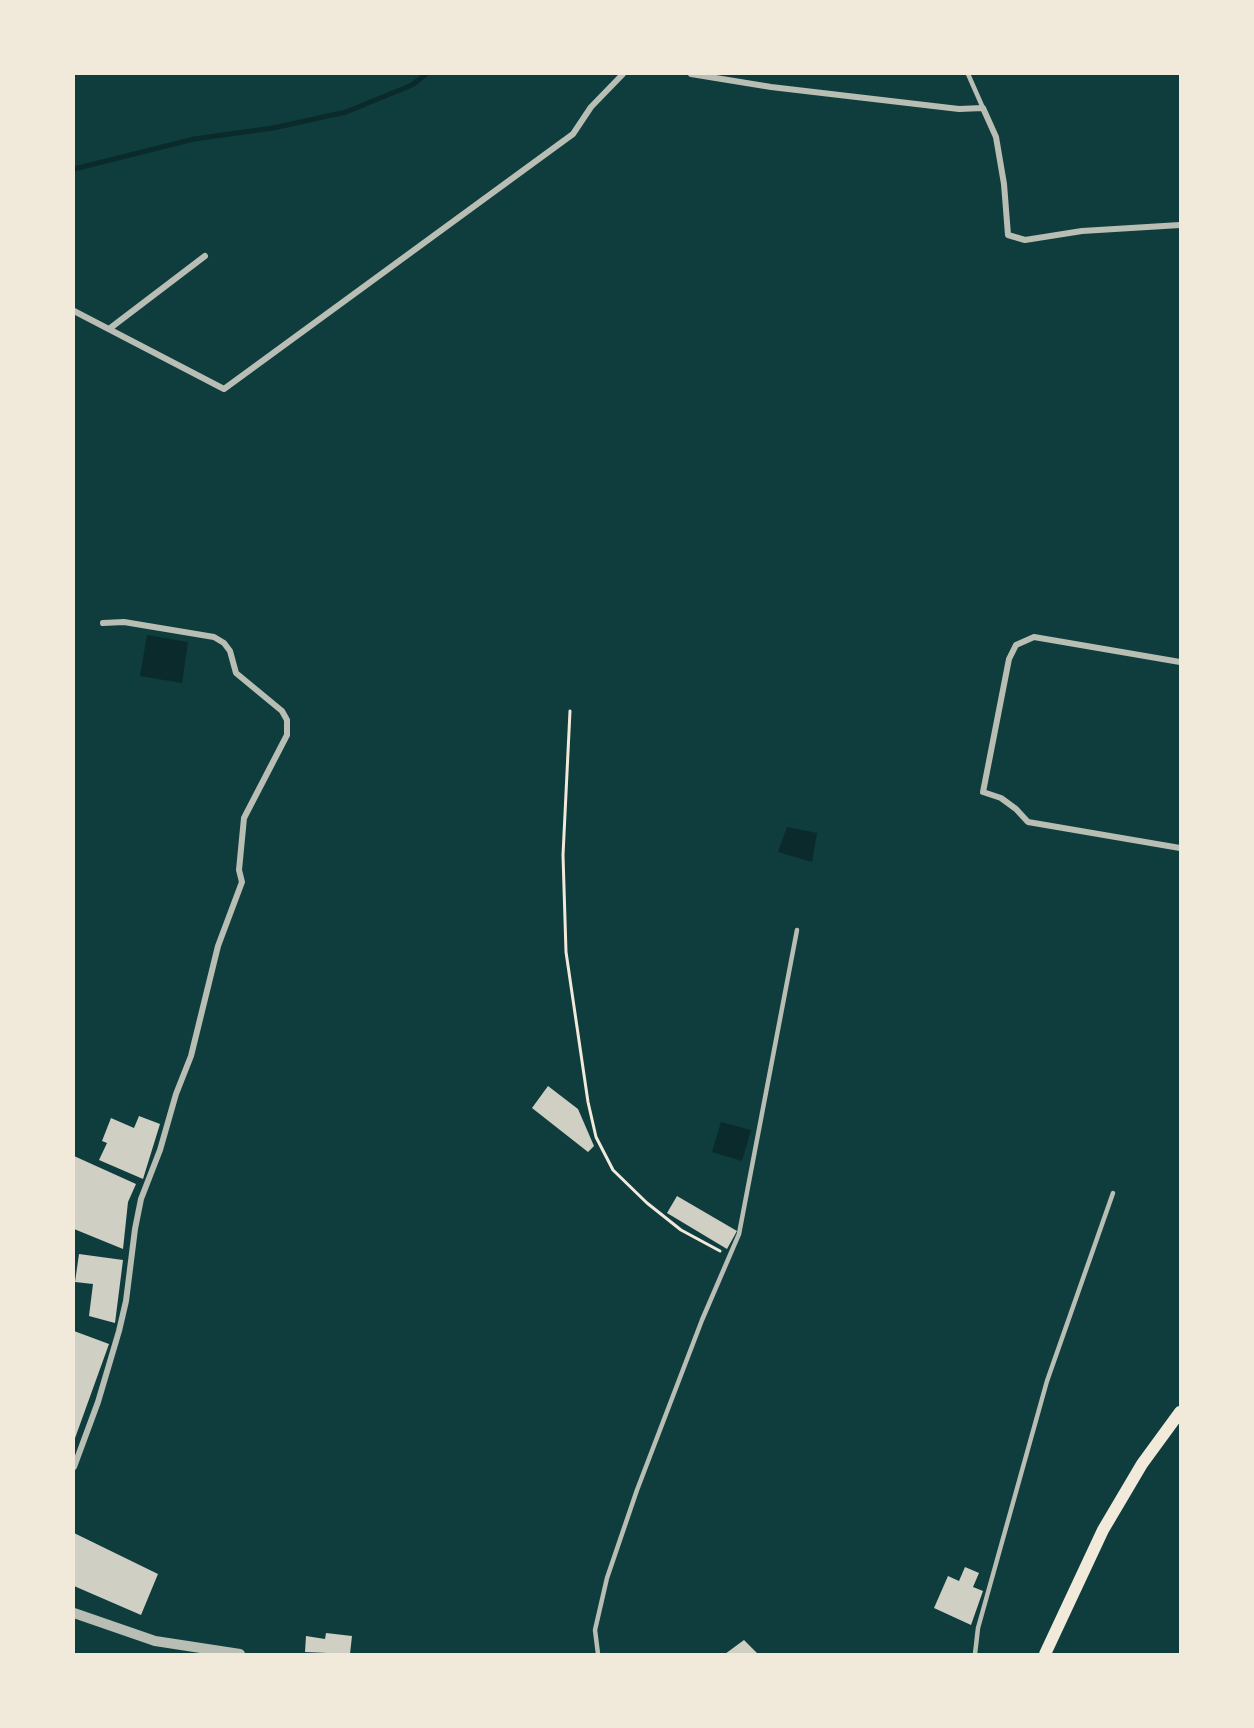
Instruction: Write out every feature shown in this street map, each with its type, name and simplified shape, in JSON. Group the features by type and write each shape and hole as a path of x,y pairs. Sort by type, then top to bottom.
{"main road":[{"path":"1045,1654 1103,1530 1142,1464 1180,1412"}],"street":[{"path":"74,311 225,389 573,134 591,107 623,74"},
{"path":"691,74 771,87 959,109 983,108 996,137 1004,184 1008,235 1025,240 1082,231 1180,225"},
{"path":"109,329 205,256"},
{"path":"74,1467 98,1402 119,1331 126,1301 141,1199 191,1056 218,946 242,882 239,870 244,818 287,735 287,720 282,711 236,673 230,651 224,643 214,637 124,622 103,623"},
{"path":"1180,662 1034,637 1016,645 1009,659 983,792 1001,798 1028,822 1180,848"},
{"path":"74,1613 155,1641 240,1654"}],"lane":[{"path":"968,74 983,108"},
{"path":"598,1654 595,1630 622,1534 702,1320 739,1234 797,930"},
{"path":"975,1654 978,1628 1047,1382 1113,1193"}],"path":[{"path":"570,711 563,855 566,952 588,1102 596,1137 613,1170 647,1203 681,1230 730,1256"}],"water":[{"path":"147,635 188,642 182,683 140,676"},
{"path":"787,827 817,833 812,862 778,852"},
{"path":"721,1122 751,1130 742,1161 712,1152"}],"building":[{"path":"548,1086 578,1109 594,1146 588,1152 532,1108"},
{"path":"139,1116 160,1124 143,1179 99,1160 107,1143 102,1141 111,1118 134,1128"},
{"path":"74,1156 136,1184 128,1202 123,1249 74,1229"},
{"path":"677,1196 737,1231 727,1249 667,1213"},
{"path":"79,1254 123,1260 115,1323 89,1316 93,1284 75,1282"},
{"path":"74,1331 109,1344 74,1441"},
{"path":"74,1533 158,1574 141,1615 74,1586"},
{"path":"965,1567 979,1573 973,1587 983,1591 971,1625 934,1608 948,1576 959,1581"},
{"path":"326,1633 352,1636 350,1654 305,1652 306,1636 325,1639"},
{"path":"744,1640 758,1654 725,1654"}],"waterway":[{"path":"74,169 194,139 273,128 346,112 412,85 426,74"}]}
